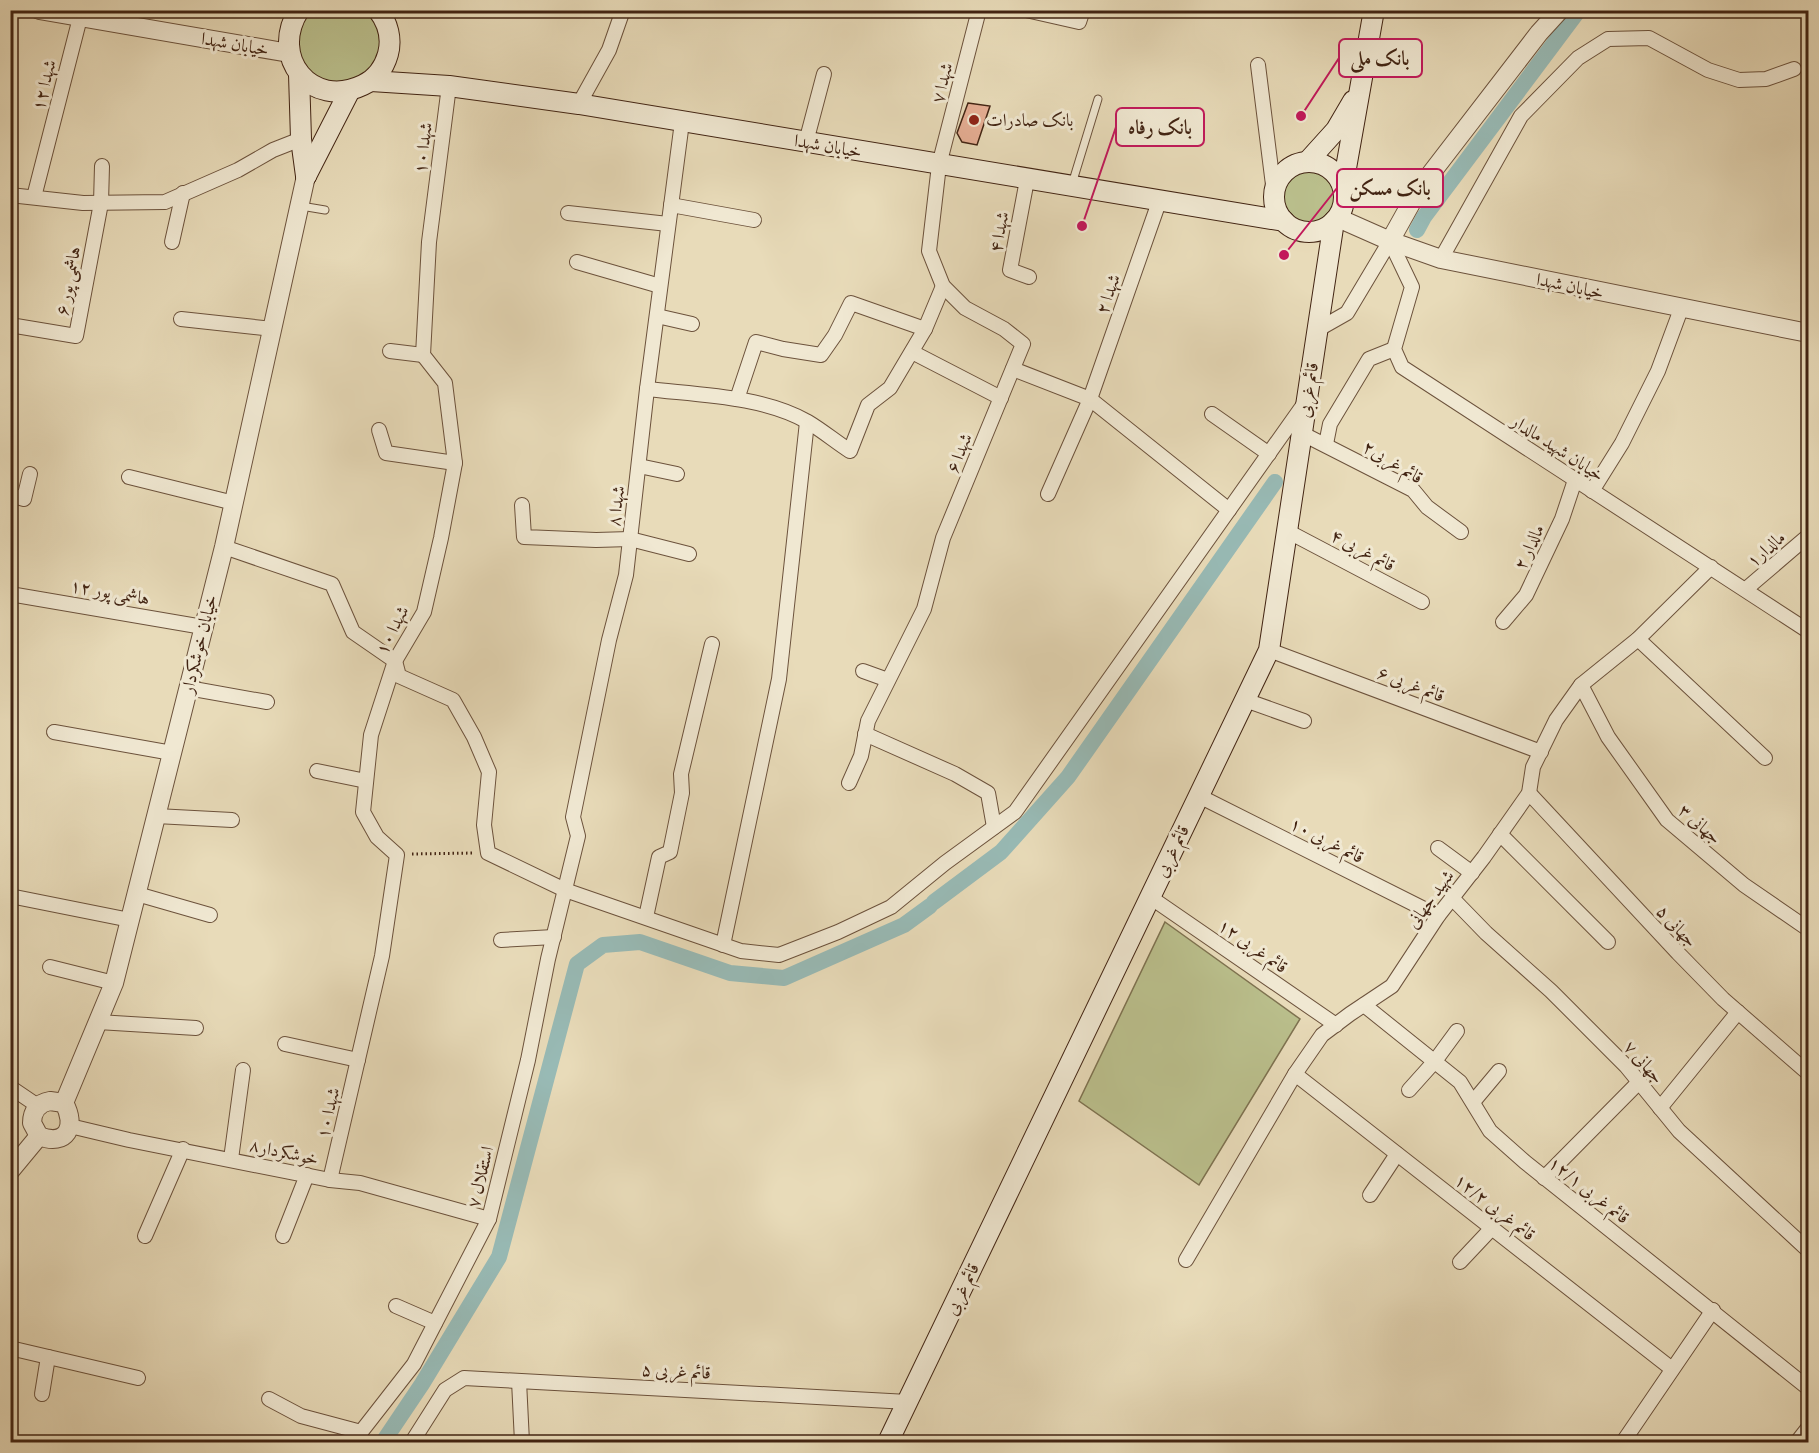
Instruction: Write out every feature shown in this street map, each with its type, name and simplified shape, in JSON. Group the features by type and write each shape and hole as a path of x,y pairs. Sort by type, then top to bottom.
{"main road":[{"path":"300,10 290,30 289,53 299,74 301,139 306,176"},
{"path":"1343,184 1329,167 1319,162 1297,163 1281,176 1274,193 1274,203 1284,221 1304,232 1315,232 1336,220 1344,202 1343,184 1374,10"},
{"path":"299,74 313,86 331,92 349,92 371,81 385,62 388,51 389,39 380,12"},
{"name":"خیابان شهدا","path":"371,81 448,86 579,104 1284,221"},
{"path":"1308,161 1336,130 1362,83"},
{"path":"306,176 349,92"},
{"name":"قائم غربی","path":"888,1443 1269,650 1317,330 1336,220"}],"street":[{"name":"خیابان شهدا","path":"39,10 81,14 289,53"},
{"path":"579,104 609,50 623,10"},
{"name":"شهدا ۷","path":"939,165 979,10"},
{"path":"1026,10 1079,21 1083,10"},
{"path":"1317,330 1347,313 1419,189 1539,33 1560,10"},
{"name":"شهدا ۱۲","path":"34,197 81,14"},
{"path":"1441,259 1521,116 1578,58 1608,39 1649,38 1708,70 1739,80 1766,79 1794,69"},
{"path":"1258,64 1274,193"},
{"path":"806,142 824,74"},
{"name":"شهدا ۱۰","path":"330,1180 382,956 397,855 377,837 363,812 371,735 395,661 423,612 441,538 455,463 444,383 423,355 429,242 448,86"},
{"name":"شهدا ۸","path":"565,890 578,836 573,817 609,640 626,575 647,389 682,122"},
{"path":"10,195 82,203 165,202 301,139"},
{"name":"شهدا ۶","path":"849,783 861,756 868,721 924,609 943,538 1023,344 1004,329 965,308 943,286 929,251 939,165"},
{"path":"101,203 102,166"},
{"name":"خیابان خوشکردار","path":"64,1103 114,982 137,894 224,547 306,176"},
{"name":"شهدا ۴","path":"1027,180 1010,270 1029,277"},
{"path":"172,242 183,194"},
{"name":"شهدا ۲","path":"1048,494 1090,399 1159,202"},
{"name":"هاشمی پور ۶","path":"10,325 76,336 101,203"},
{"path":"671,205 754,220"},
{"path":"568,213 668,224"},
{"name":"خیابان شهدا","path":"1336,220 1441,259 1809,333"},
{"path":"1326,444 1330,424 1370,359 1394,349 1412,287 1390,241"},
{"path":"577,262 660,286"},
{"path":"647,389 737,399 770,407 807,422 850,451 868,405 890,388 925,329 943,286"},
{"path":"737,399 756,342 783,350 821,355 835,336 851,303 925,329"},
{"path":"1592,491 1622,443 1658,371 1682,309"},
{"path":"657,316 692,324"},
{"path":"182,319 273,329"},
{"name":"خیابان شهید مالدار","path":"1394,349 1402,367 1809,631"},
{"path":"390,351 423,355"},
{"path":"912,352 1001,398"},
{"path":"1013,369 1090,399 1229,510"},
{"path":"224,547 332,584 353,632 395,661 399,676 453,700 474,737 489,772 484,825 488,853 565,890 741,951 779,955 838,932 891,907 945,863 1015,812 1306,402"},
{"path":"1212,414 1269,454"},
{"path":"723,945 779,679 807,422"},
{"path":"379,430 386,453 455,463"},
{"name":"۲قائم غربی","path":"1301,433 1413,490 1427,507 1461,532"},
{"path":"639,466 677,474"},
{"path":"10,495 24,499 30,474"},
{"path":"129,477 234,503"},
{"name":"مالدار ۲","path":"1503,622 1526,595 1562,519 1575,480"},
{"path":"522,505 524,537 630,539 689,554"},
{"name":"قائم غربی ۴","path":"1287,531 1422,602"},
{"name":"مالدار۱","path":"1746,589 1809,536"},
{"name":"شهید جهانی","path":"1186,1260 1295,1074 1322,1035 1392,986 1438,916 1529,793 1533,767 1540,752 1556,720 1581,685 1638,639 1711,567"},
{"name":"هاشمی پور ۱۲","path":"10,594 203,627"},
{"path":"1638,639 1765,758"},
{"path":"646,917 659,857 670,852 682,793 681,774 712,644"},
{"name":"قائم غربی ۶","path":"1269,650 1540,752"},
{"path":"863,671 888,680"},
{"name":"جهانی ۳","path":"1581,685 1608,737 1667,820 1744,885 1809,929"},
{"path":"188,688 267,702"},
{"path":"1245,700 1304,721"},
{"path":"54,732 172,753"},
{"path":"865,734 955,774 988,793 994,827"},
{"path":"317,771 366,781"},
{"name":"جهانی ۵","path":"1529,793 1678,953 1738,1012 1809,1073"},
{"name":"قائم غربی ۱۰","path":"1199,796 1438,916"},
{"path":"156,816 232,820"},
{"path":"1500,834 1608,942"},
{"path":"1438,848 1472,873"},
{"name":"استقلال ۷","path":"359,1437 414,1364 489,1218 528,1060 565,890"},
{"path":"137,894 210,915"},
{"path":"10,896 130,920"},
{"name":"قائم غربی ۱۲","path":"1150,897 1336,1025"},
{"name":"جهانی ۷","path":"1452,898 1486,933 1551,991 1626,1066 1679,1131 1809,1250"},
{"path":"501,940 554,937"},
{"path":"50,967 114,982"},
{"name":"قائم غربی ۱۲/۱","path":"1364,1005 1461,1082 1490,1131 1544,1178 1809,1388"},
{"path":"1660,1108 1738,1012"},
{"path":"98,1022 196,1028"},
{"path":"1409,1090 1435,1061 1457,1031"},
{"path":"285,1044 358,1060"},
{"path":"231,1159 243,1070"},
{"path":"1473,1102 1499,1071"},
{"name":"قائم غربی ۱۲/۲","path":"1295,1074 1672,1369"},
{"path":"1544,1178 1639,1082"},
{"path":"10,1087 38,1106"},
{"path":"50,1101 64,1103 70,1114 68,1131 58,1139 48,1140 39,1136 32,1123 34,1110 50,1101"},
{"name":"خوشکردار۸","path":"70,1126 330,1180 360,1183 489,1218"},
{"path":"10,1171 39,1136"},
{"path":"145,1236 183,1149"},
{"path":"1370,1195 1397,1154"},
{"path":"283,1236 307,1175"},
{"path":"1460,1262 1492,1228"},
{"path":"396,1306 435,1323"},
{"path":"1623,1443 1713,1310"},
{"path":"10,1348 138,1378"},
{"path":"42,1394 48,1357"},
{"name":"قائم غربی ۵","path":"412,1443 446,1390 464,1378 908,1402"},
{"path":"519,1381 522,1443"},
{"path":"269,1399 301,1416 359,1437"},
{"path":"1797,1443 1809,1428"}],"lane":[{"path":"1072,186 1098,99"},
{"path":"299,206 325,210"}],"path":[{"path":"397,855 488,853"}],"green space":[{"path":"307,11 370,11 376,17 383,45 371,72 346,86 317,81 297,59 295,30"},
{"path":"1310,165 1332,174 1341,196 1332,218 1310,227 1288,218 1279,196 1288,174"},
{"path":"1165,922 1300,1019 1199,1185 1079,1101"}],"building":[{"name":"بانک صادرات","path":"968,103 990,106 977,145 962,142 957,133"}],"waterway":[{"path":"1417,230 1424,217 1579,10"},
{"path":"934,902 1001,852 1068,777 1275,482"},
{"path":"383,1442 422,1384 499,1257 577,964 603,945 640,942 730,973 784,978 904,925 930,906"}],"place":[{"name":"بانک ملی","path":"1301,116"},
{"name":"بانک صادرات","path":"974,120"},
{"name":"بانک رفاه","path":"1082,226"},
{"name":"بانک مسکن","path":"1284,255"}]}
